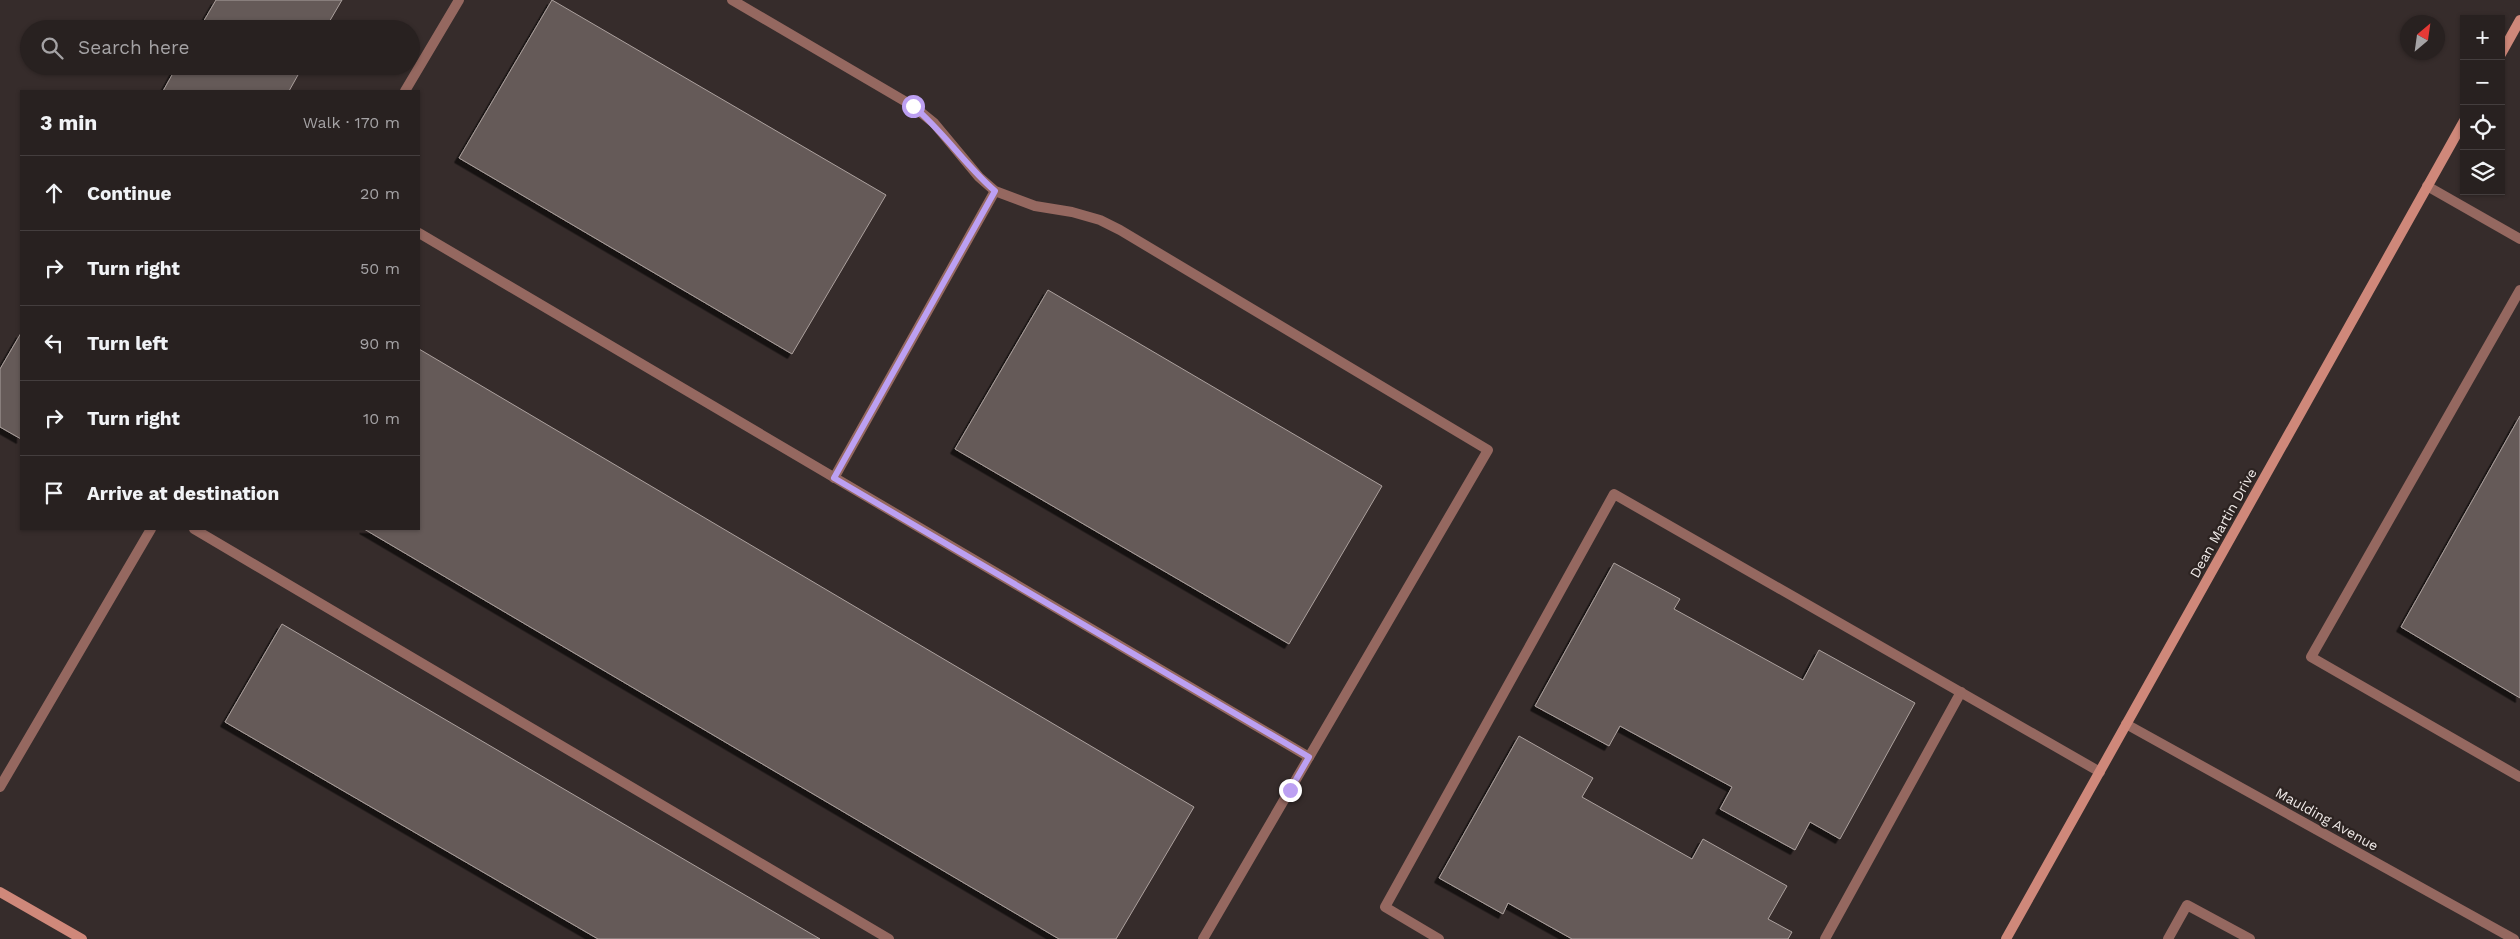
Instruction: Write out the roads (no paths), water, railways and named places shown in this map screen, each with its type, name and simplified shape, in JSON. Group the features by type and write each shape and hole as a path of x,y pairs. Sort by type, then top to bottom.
{"main road":[{"path":"2505,47 2520,20"},
{"name":"Dean Martin Drive","path":"2006,939 2460,127"},
{"path":"0,892 82,939"}],"street":[{"path":"420,65 458,0"},
{"path":"732,0 913,106 934,123 979,177 995,191 1035,206 1072,212 1100,220 1120,230 1488,450 1203,939"},
{"path":"406,90 414,75"},
{"path":"2427,186 2520,239"},
{"path":"834,478 995,191"},
{"path":"420,234 1309,757"},
{"path":"2520,290 2311,657 2520,777"},
{"path":"1439,939 1385,907 1614,494 2100,772"},
{"path":"0,787 150,530"},
{"path":"196,530 889,939"},
{"path":"1825,939 1960,692"},
{"name":"Maulding Avenue","path":"2126,724 2514,939"},
{"path":"2168,939 2187,905 2250,939"}]}
